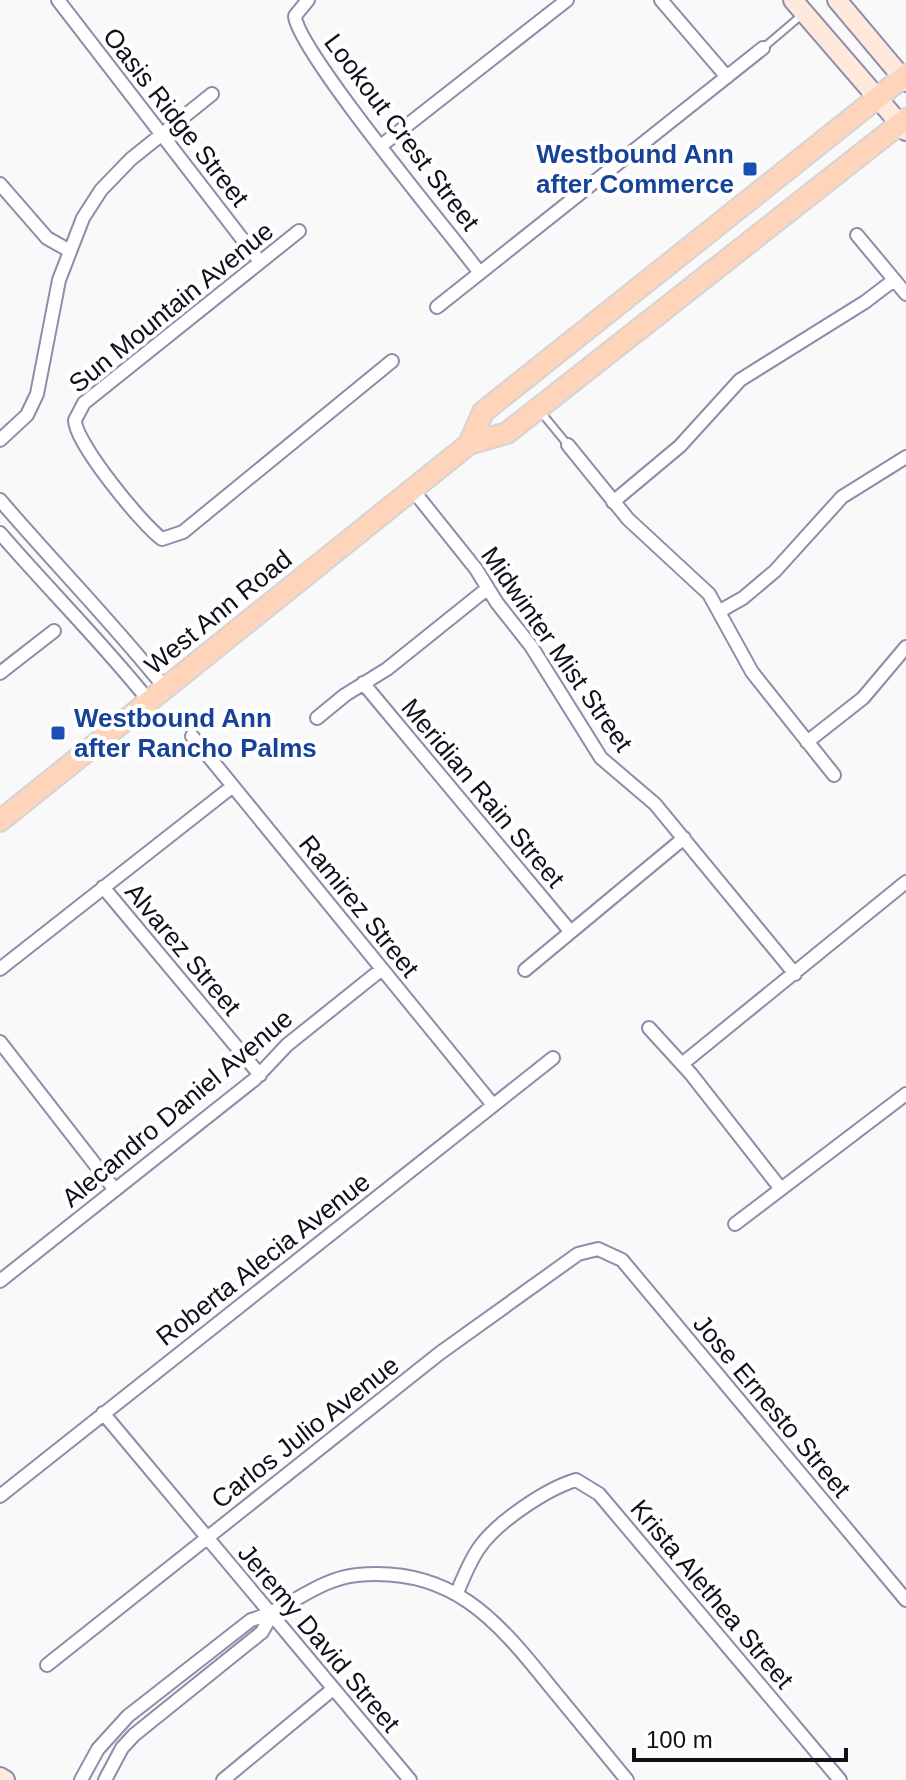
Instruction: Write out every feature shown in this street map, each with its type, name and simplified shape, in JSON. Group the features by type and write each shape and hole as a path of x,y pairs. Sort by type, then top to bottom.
{"main road":[{"path":"837,0 905,78"},
{"path":"799,6 904,125"},
{"name":"West Ann Road","path":"469,444 483,412 905,78"},
{"name":"West Ann Road","path":"0,821 469,444 507,433 904,125"},
{"path":"0,1777 5,1780"}],"street":[{"name":"Oasis Ridge Street","path":"58,0 260,262"},
{"name":"Lookout Crest Street","path":"308,0 295,16 295,24 328,75 480,273"},
{"path":"382,145 567,0"},
{"path":"661,0 727,77"},
{"path":"437,307 763,48"},
{"path":"0,440 27,415 37,394 50,319 83,218 101,190 161,134 212,94"},
{"path":"0,184 47,238 70,251"},
{"name":"Sun Mountain Avenue","path":"299,231 84,403 75,420 80,441 93,453 136,517 162,539 183,532 392,361"},
{"path":"857,235 906,294"},
{"path":"613,502 680,446 740,380 865,302 894,280"},
{"path":"568,445 644,535 700,583 720,611 746,664 834,775"},
{"path":"720,611 743,598 775,571 842,497 864,480 906,457"},
{"name":"Midwinter Mist Street","path":"412,489 531,646 601,758 643,792 795,974"},
{"path":"0,500 68,580 110,620 157,695"},
{"path":"0,533 60,604 157,695"},
{"path":"317,718 488,588"},
{"path":"0,673 54,631"},
{"path":"807,742 863,698 906,647"},
{"name":"Meridian Rain Street","path":"363,683 570,931"},
{"name":"Ramirez Street","path":"192,736 493,1105"},
{"path":"0,969 233,786"},
{"path":"525,970 684,838"},
{"path":"682,1064 906,882"},
{"name":"Alvarez Street","path":"103,887 260,1075"},
{"name":"Alecandro Daniel Avenue","path":"0,1281 260,1075 287,1045 382,969"},
{"path":"649,1028 682,1064 781,1189"},
{"path":"0,1042 115,1190"},
{"name":"Roberta Alecia Avenue","path":"0,1496 553,1058"},
{"path":"735,1224 906,1094"},
{"name":"Carlos Julio Avenue","path":"47,1665 440,1353 578,1254 598,1249"},
{"name":"Jose Ernesto Street","path":"598,1249 622,1260 906,1600"},
{"name":"Jeremy David Street","path":"103,1413 410,1780"},
{"name":"Krista Alethea Street","path":"457,1593 479,1548 491,1535 552,1487 576,1480 599,1494 840,1780"},
{"path":"81,1780 96,1752 128,1716 251,1620 272,1614 325,1582 356,1575 420,1580 457,1593 507,1633 627,1780"},
{"path":"105,1780 134,1735 262,1632 272,1614"},
{"path":"223,1780 333,1689"}],"lane":[{"path":"763,48 799,6"},
{"path":"538,409 568,445"},
{"path":"96,1752 114,1763"}],"place":[{"name":"Westbound Ann after Commerce","path":"750,169"},
{"name":"Westbound Ann after Rancho Palms","path":"58,733"}]}
